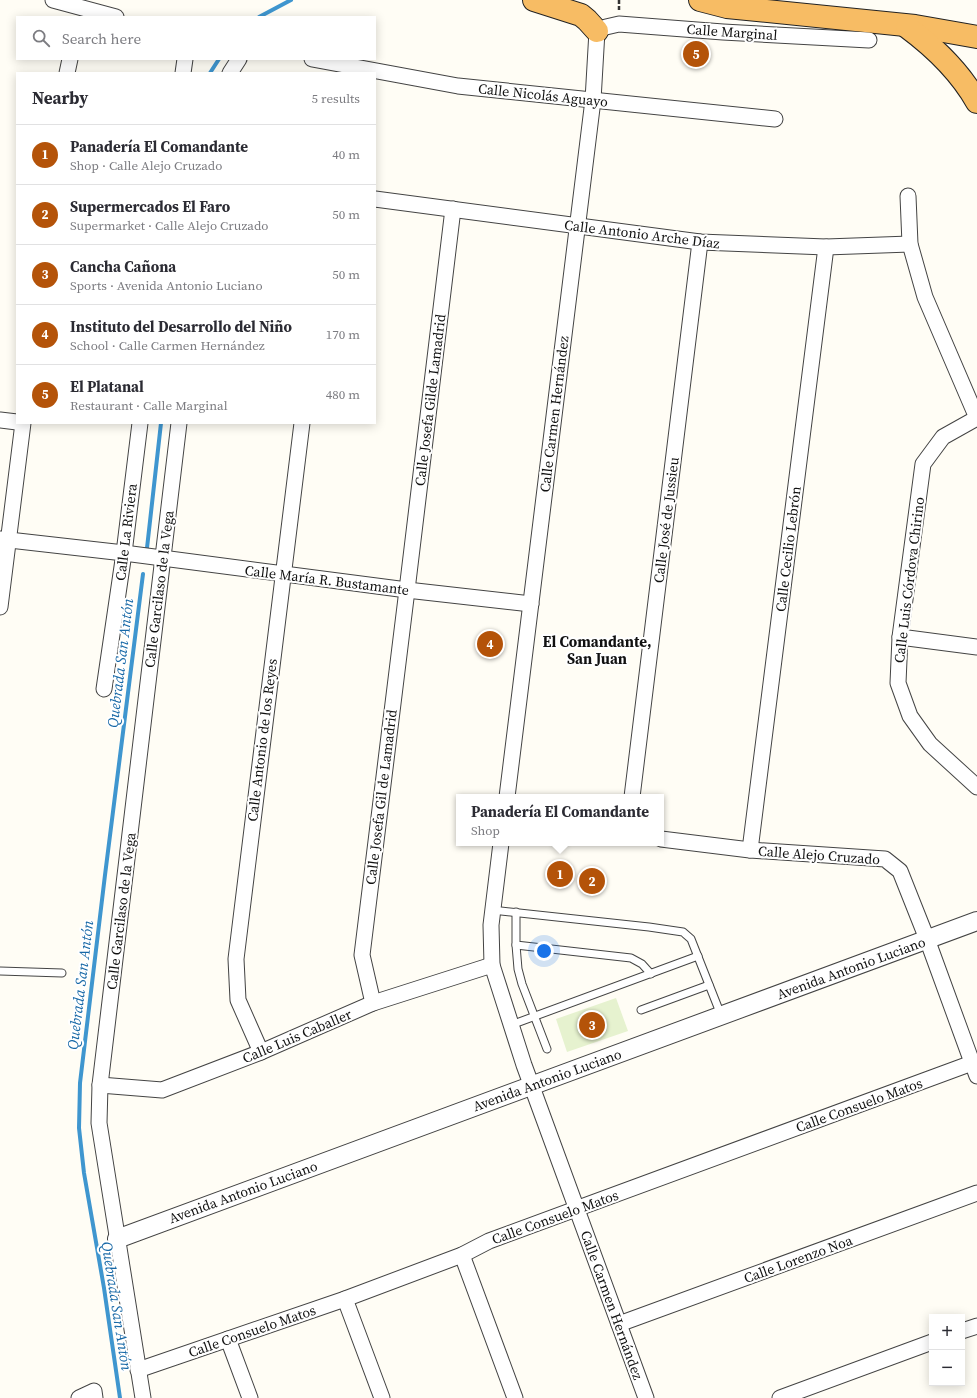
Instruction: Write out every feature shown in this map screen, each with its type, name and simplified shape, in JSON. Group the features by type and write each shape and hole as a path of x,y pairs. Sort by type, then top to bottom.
{"highway":[{"path":"534,0 581,16 597,31"},
{"path":"700,0 727,7 906,26 977,37"},
{"path":"906,26 926,41 952,68 977,102"}],"street":[{"path":"53,0 82,13 108,16"},
{"name":"Calle Marginal","path":"597,31 619,24 731,33 869,40"},
{"name":"Calle Carmen Hernández","path":"507,794 593,100 597,31"},
{"path":"67,72 70,60"},
{"path":"183,72 185,60"},
{"path":"231,72 238,60"},
{"name":"Calle Nicolás Aguayo","path":"317,60 458,86 775,119"},
{"path":"908,196 910,244 924,297 977,418"},
{"name":"Calle Antonio Arche Díaz","path":"376,199 577,227 700,242 826,247 910,244"},
{"name":"Calle Josefa Gilde Lamadrid","path":"407,590 453,209"},
{"name":"Calle José de Jussieu","path":"632,794 700,242"},
{"name":"Calle Cecilio Lebrón","path":"750,850 826,247"},
{"name":"Calle Luis Córdova Chirino","path":"977,418 943,437 923,464 900,636 898,683 910,716 930,744 977,787"},
{"path":"0,420 16,422"},
{"path":"0,607 4,540 23,424"},
{"name":"Calle La Riviera","path":"104,689 124,553 140,424"},
{"name":"Calle Garcilaso de la Vega","path":"143,1398 99,1123 100,1085 179,424"},
{"name":"Calle Antonio de los Reyes","path":"261,1052 238,1000 236,959 282,574 302,424"},
{"name":"Calle María R. Bustamante","path":"4,540 124,553 407,590 531,604"},
{"name":"Calle Josefa Gil de Lamadrid","path":"373,1003 362,955 407,590"},
{"path":"900,636 977,647"},
{"name":"Calle Alejo Cruzado","path":"664,839 750,850 885,858 900,871 975,1069"},
{"name":"Calle Carmen Hernández","path":"501,846 490,925 492,965 524,1065 646,1398"},
{"name":"Avenida Antonio Luciano","path":"117,1239 977,921"},
{"name":"Calle Luis Caballer","path":"100,1085 162,1090 261,1052 373,1003 492,965"},
{"name":"Calle Consuelo Matos","path":"138,1370 345,1299 462,1255 489,1241 576,1208 975,1069"},
{"name":"Calle Lorenzo Noa","path":"619,1324 977,1193"},
{"path":"462,1255 515,1398"},
{"path":"345,1299 382,1398"},
{"path":"965,1330 977,1326"},
{"path":"228,1339 250,1398"},
{"path":"780,1398 929,1343"},
{"path":"78,1398 94,1391 95,1398"}],"lane":[{"path":"492,910 683,932 691,939 722,1016"},
{"path":"516,912 518,970 547,1049"},
{"path":"516,945 631,958 642,964 651,974"},
{"path":"511,1025 698,956"},
{"path":"0,971 62,972"},
{"path":"641,1010 709,985"}],"green space":[{"path":"616,998 628,1031 567,1052 556,1019"}],"waterway":[{"name":"Quebrada San Antón","path":"261,16 291,0"},
{"name":"Quebrada San Antón","path":"211,72 218,60"},
{"name":"Quebrada San Antón","path":"147,548 161,424"},
{"name":"Quebrada San Antón","path":"120,1398 104,1288 84,1173 79,1128 80,1083 143,574"}],"place":[{"name":"El Platanal","path":"696,54"},
{"name":"Instituto del Desarrollo del Niño","path":"490,644"},
{"name":"Panadería El Comandante","path":"560,874"},
{"name":"Supermercados El Faro","path":"592,881"},
{"name":"Cancha Cañona","path":"592,1025"}],"district":[{"name":"El Comandante, San Juan","path":"597,650"}]}
